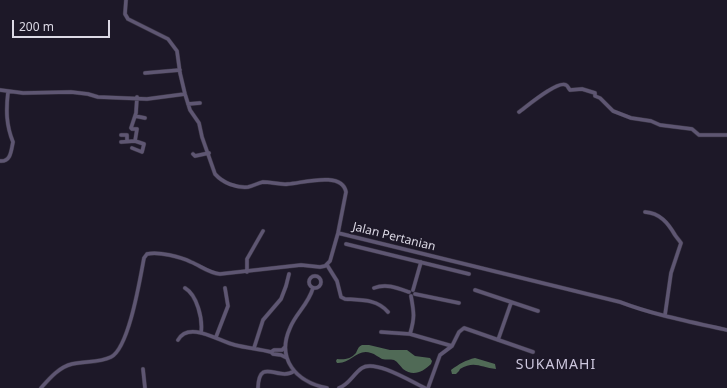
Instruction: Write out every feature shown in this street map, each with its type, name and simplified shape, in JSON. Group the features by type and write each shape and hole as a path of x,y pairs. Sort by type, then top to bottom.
{"street":[{"path":"126,0 124,7 126,18 168,39 177,51 188,104 199,124 215,174 229,184 239,187 248,187 264,182 286,184 318,180 334,180 339,182 345,188 346,192 338,233"},
{"path":"145,73 180,70"},
{"path":"519,112 552,88 564,84 570,90 582,89 595,92 595,96 600,98 613,111 631,118 651,121 660,125 692,129 699,135 727,135"},
{"path":"0,90 23,93 71,92 98,97 157,98 185,94"},
{"path":"0,161 8,160 13,142 9,133 6,111 8,92"},
{"path":"135,142 137,129 131,128 135,116 137,97"},
{"path":"188,104 200,103"},
{"path":"135,116 145,118"},
{"path":"121,135 127,135 127,141"},
{"path":"121,142 127,141 144,144 142,152 132,148"},
{"path":"193,154 195,156 208,153"},
{"path":"645,212 655,213 662,218 681,243 671,272 665,315"},
{"path":"247,272 247,259 263,231"},
{"name":"Jalan Pertanian","path":"327,265 331,259 338,233 620,302 637,308 727,330"},
{"path":"346,244 469,274"},
{"path":"41,388 56,372 65,366 107,359 117,352 127,330 144,258 147,254 157,254 179,258 216,274 233,274 298,265 320,267 327,265 337,281 341,297 344,299 372,301 382,306 388,312"},
{"path":"410,334 414,318 412,293 421,262"},
{"path":"313,266 312,277 309,282 312,288 308,301 290,327 285,347 288,363 294,372 312,383 327,388"},
{"path":"312,288 318,288 321,284 321,280 318,276 320,267"},
{"path":"254,348 263,320 281,299 289,274"},
{"path":"312,277 318,276"},
{"path":"374,288 387,286 459,303"},
{"path":"185,288 188,290 198,306 202,326 201,332"},
{"path":"216,337 228,306 225,288"},
{"path":"475,290 538,311"},
{"path":"498,340 511,303"},
{"path":"339,388 350,382 362,368 372,365 379,366 426,388 438,357 452,346 459,332 464,328 533,352"},
{"path":"178,340 180,337 189,333 201,332 216,337 227,343 271,352 287,358"},
{"path":"381,332 410,334 452,346"},
{"path":"271,352 274,350 282,350 285,347"},
{"path":"144,369 145,388"},
{"path":"258,388 261,374 265,372 270,371 289,375 294,372"}],"shaded area":[{"path":"362,345 369,345 390,350 407,350 415,356 430,358 432,361 431,364 425,369 414,373 410,373 403,369 394,360 382,359 372,353 366,352 358,354 342,363 337,363 337,359 352,357"},
{"path":"475,358 495,364 496,369 478,365 470,365 460,369 456,374 452,374 451,370 466,361"}],"district":[{"name":"SUKAMAHI","path":"556,365"}]}
